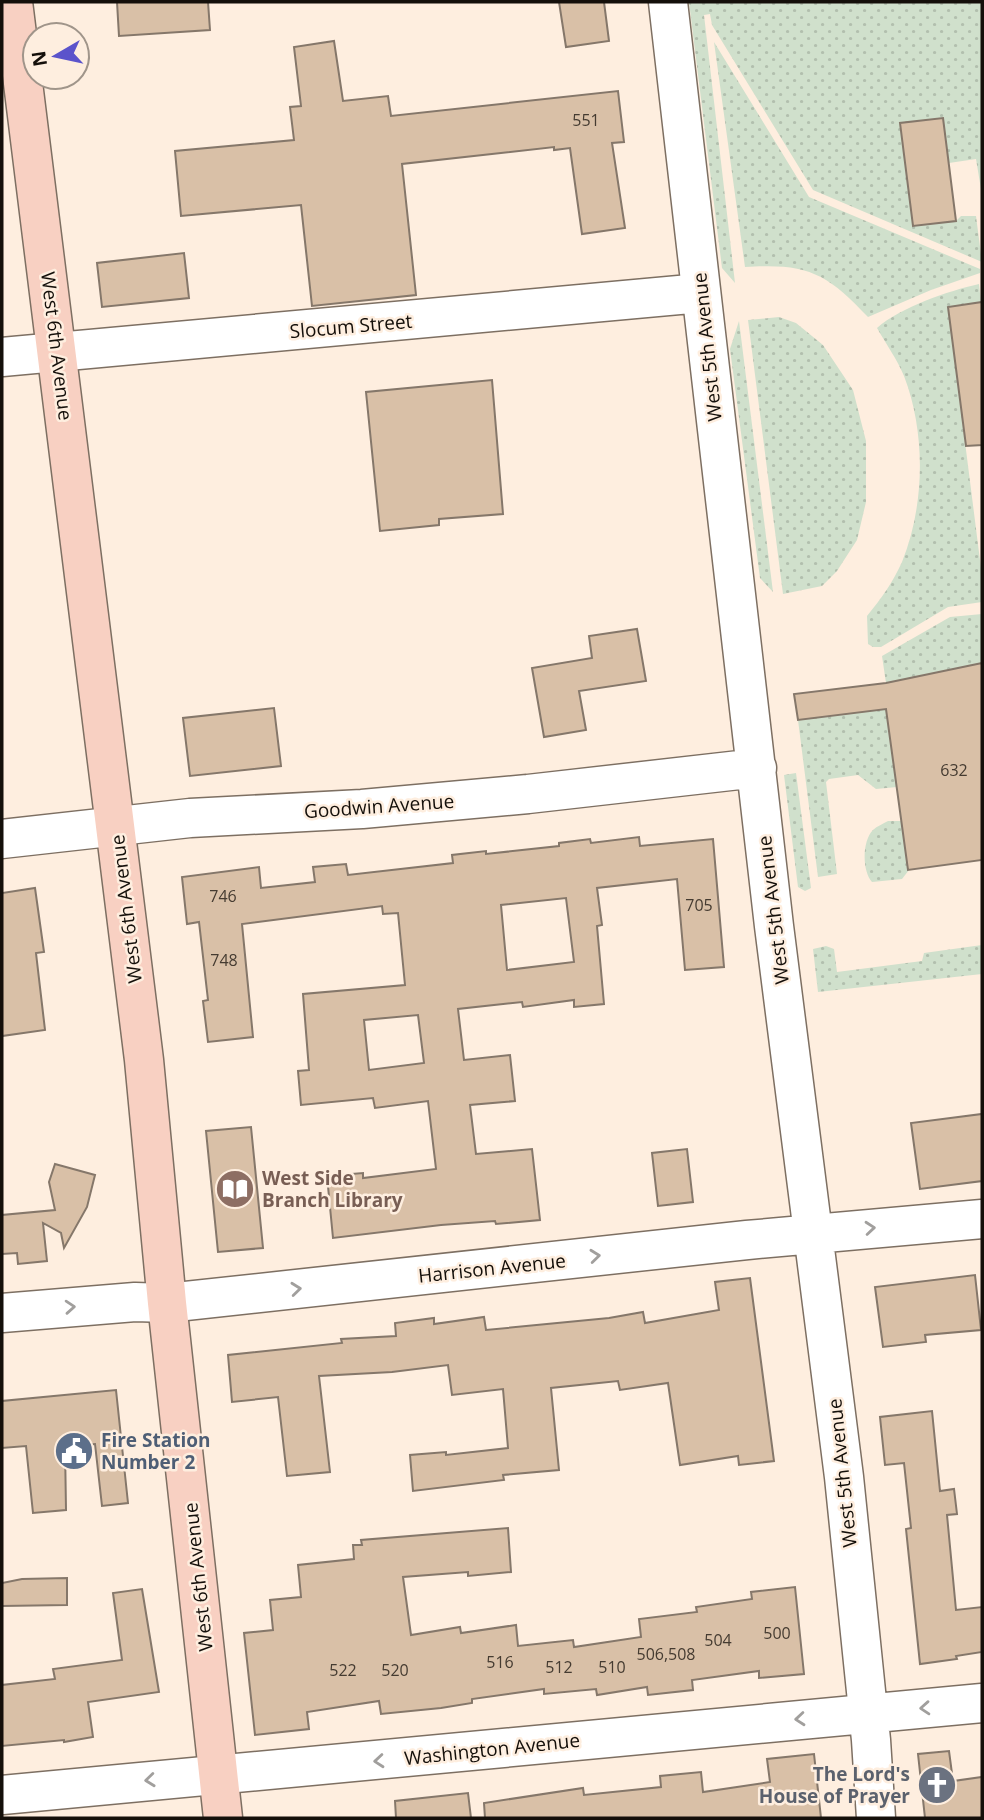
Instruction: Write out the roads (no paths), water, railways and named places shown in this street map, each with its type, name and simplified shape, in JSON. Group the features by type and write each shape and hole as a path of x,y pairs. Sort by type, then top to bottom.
{"street":[{"name":"West 6th Avenue","path":"13,2 144,1060 167,1303 223,1818"},
{"name":"West 5th Avenue","path":"668,2 774,926 844,1477 876,1818"},
{"name":"Slocum Street","path":"2,357 701,293"},
{"name":"Goodwin Avenue","path":"2,839 190,818 362,809 528,794 757,768"},
{"name":"Harrison Avenue","path":"2,1313 135,1302 167,1303 814,1234 982,1219"},
{"name":"Washington Avenue","path":"2,1795 982,1703"}],"place":[{"name":"West Side Branch Library","path":"235,1189"},
{"name":"Fire Station Number 2","path":"74,1451"},
{"name":"The Lord's House of Prayer","path":"937,1785"}]}
